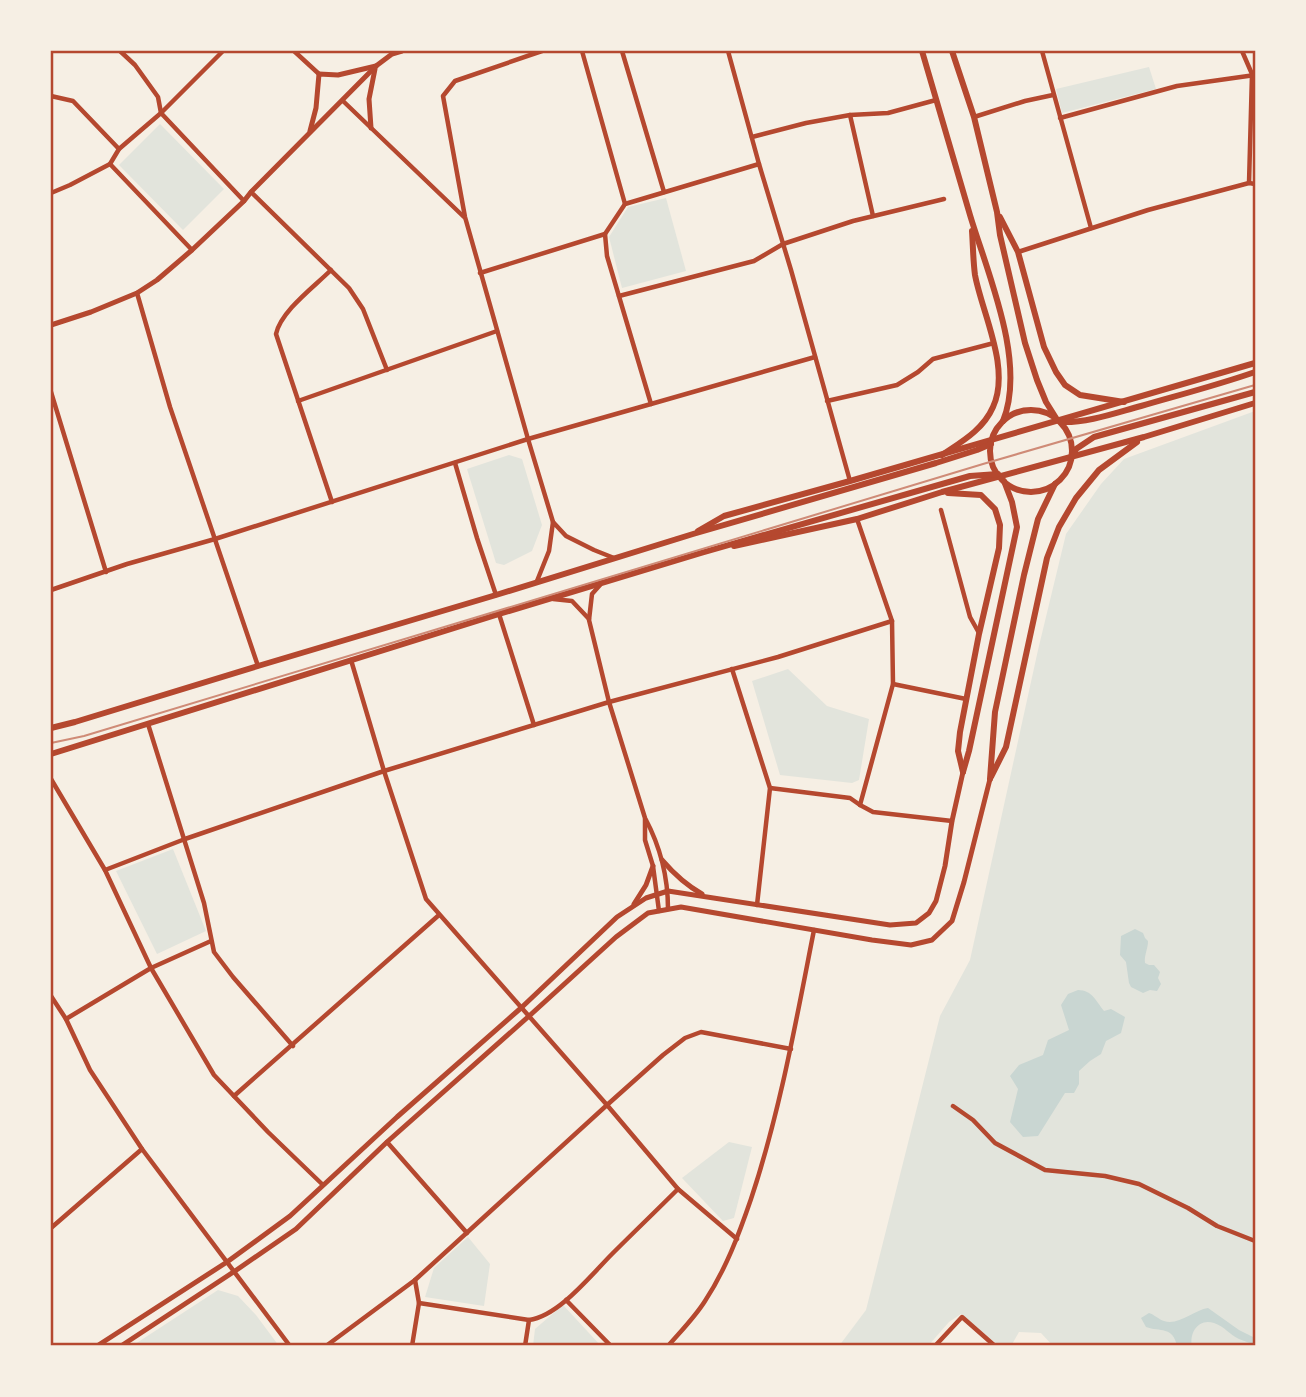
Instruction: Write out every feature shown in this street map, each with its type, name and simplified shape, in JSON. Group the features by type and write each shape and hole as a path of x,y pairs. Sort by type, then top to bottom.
{"main road":[{"path":"922,51 988,270 1011,367 1008,408 993,436 992,463 1004,481 1021,491 1044,490 1055,484"},
{"path":"952,51 974,117 1000,235 1037,380 1046,402 1070,438 1071,461"},
{"path":"997,212 1018,252 1044,347 1056,372 1065,385 1080,395 1124,402"},
{"path":"942,455 967,439 982,425 998,392 995,343 975,275 971,219"},
{"path":"693,534 724,516 1255,363"},
{"path":"1003,421 1024,410 1036,410 1048,413 1058,420 1074,423 1192,392 1255,372"},
{"path":"990,779 995,712 1038,519 1055,484 1067,470 1076,449 1094,437 1255,392"},
{"path":"701,553 857,519 942,492 1144,438 1255,403"},
{"path":"990,779 1006,747 1047,558 1059,527 1076,498 1099,470 1144,438"},
{"path":"51,728 946,460 991,444"},
{"path":"51,754 701,553 970,476 998,474"},
{"path":"963,772 1017,527 1004,481"},
{"path":"942,492 981,495 995,509 1000,524 999,548 979,634 958,751 963,772"}],"street":[{"path":"120,51 135,65 158,97 161,113 244,201"},
{"path":"51,193 110,164 119,149 161,113 223,51"},
{"path":"294,51 319,74 338,75 376,66"},
{"path":"51,325 137,293 192,250 244,201 376,66 392,54 402,51"},
{"path":"537,583 549,551 553,522 465,217 443,96 455,81 542,51"},
{"path":"582,51 625,204"},
{"path":"622,51 664,192"},
{"path":"729,51 850,481"},
{"path":"1042,51 1091,228"},
{"path":"1242,51 1254,74 1249,183"},
{"path":"371,128 369,99 376,66"},
{"path":"310,132 316,108 319,74"},
{"path":"1060,118 1177,86 1254,74"},
{"path":"974,117 1053,94"},
{"path":"51,96 74,101 119,149"},
{"path":"752,136 850,115 888,113 936,100"},
{"path":"343,101 465,217"},
{"path":"850,115 873,216"},
{"path":"110,164 192,250"},
{"path":"651,404 607,256 605,234 625,204 759,164"},
{"path":"1018,252 1148,210 1249,183 1255,184"},
{"path":"251,192 349,288 363,309 387,370"},
{"path":"618,296 754,261 783,244 853,221 944,199"},
{"path":"480,272 605,234"},
{"path":"331,270 288,311 276,334 332,502"},
{"path":"137,293 170,407 258,666"},
{"path":"298,401 497,331"},
{"path":"827,401 897,385 933,359 995,343"},
{"path":"51,590 528,439 815,357"},
{"path":"51,392 106,572"},
{"path":"455,463 496,595"},
{"path":"941,510 970,617 979,634"},
{"path":"857,519 892,621 893,684 860,805"},
{"path":"553,522 574,541 615,558"},
{"path":"601,584 592,593 589,620 609,702 645,818 662,860 668,891 668,909"},
{"path":"553,599 572,601 589,620"},
{"path":"499,614 534,725"},
{"path":"105,870 185,839 384,771 609,702 778,657 892,621"},
{"path":"351,660 426,899 678,1189 737,1239"},
{"path":"732,669 770,788 757,905"},
{"path":"893,684 966,699"},
{"path":"148,724 204,904 214,951 293,1046"},
{"path":"97,1346 227,1262 290,1216 521,1008 617,917 657,893 668,891 890,925 916,923 929,913 936,901 963,772"},
{"path":"51,779 105,870 151,968 214,1075 323,1185"},
{"path":"121,1346 296,1229 387,1142 616,937 648,913 681,907 872,940 911,945 932,940 952,921 990,779"},
{"path":"770,788 850,798 873,812 952,821"},
{"path":"645,818 645,840 653,866 659,911"},
{"path":"662,860 688,886 708,897"},
{"path":"631,908 646,885 653,866"},
{"path":"234,1096 439,915"},
{"path":"668,1346 705,1302 737,1239 766,1155 791,1049 814,930"},
{"path":"65,1019 151,968 211,941"},
{"path":"51,996 90,1070 142,1149 290,1346"},
{"path":"326,1346 415,1280 607,1105 685,1038 701,1032 791,1049"},
{"path":"953,1106 973,1120 995,1143 1045,1170 1105,1176 1139,1184 1217,1226 1255,1241"},
{"path":"387,1142 467,1233"},
{"path":"51,1228 142,1149"},
{"path":"419,1303 529,1320 538,1319 566,1300 678,1189"},
{"path":"412,1346 419,1303 415,1280"},
{"path":"566,1300 611,1346"},
{"path":"935,1346 962,1317 995,1346"},
{"path":"526,1346 529,1320"}],"shaded area":[{"path":"1149,67 1156,89 1062,113 1056,89"},
{"path":"160,124 224,189 183,230 119,165"},
{"path":"666,198 686,271 622,288 609,237 628,207"},
{"path":"1255,411 1255,1346 1053,1346 1041,1333 1019,1332 1011,1346 998,1345 961,1314 949,1322 928,1346 839,1346 866,1310 940,1016 970,960 1066,534 1101,484 1124,459"},
{"path":"509,455 522,459 542,525 532,551 504,565 496,563 467,469"},
{"path":"788,669 827,706 869,719 859,780 852,783 780,775 752,681"},
{"path":"173,849 206,931 157,954 116,871"},
{"path":"1135,929 1143,933 1148,941 1145,963 1154,965 1160,972 1158,978 1161,984 1157,991 1143,993 1129,983 1126,962 1120,955 1121,936"},
{"path":"1078,990 1090,994 1104,1011 1111,1009 1125,1017 1121,1033 1106,1041 1101,1054 1079,1071 1079,1084 1074,1093 1065,1093 1038,1136 1023,1137 1010,1122 1018,1089 1010,1076 1019,1065 1043,1055 1048,1040 1069,1030 1061,1005 1068,994"},
{"path":"729,1142 752,1147 734,1218 723,1221 682,1178"},
{"path":"468,1237 490,1264 484,1306 425,1297 434,1268"},
{"path":"218,1290 238,1296 279,1346 132,1346"},
{"path":"563,1305 601,1346 533,1346 535,1329"},
{"path":"1208,1308 1255,1338 1255,1345 1236,1337 1218,1324 1209,1322 1196,1327 1192,1346 1177,1346 1172,1335 1146,1327 1141,1318 1149,1313 1169,1322"}],"tram line":[{"path":"51,743 84,736 983,464 1255,385"}]}
